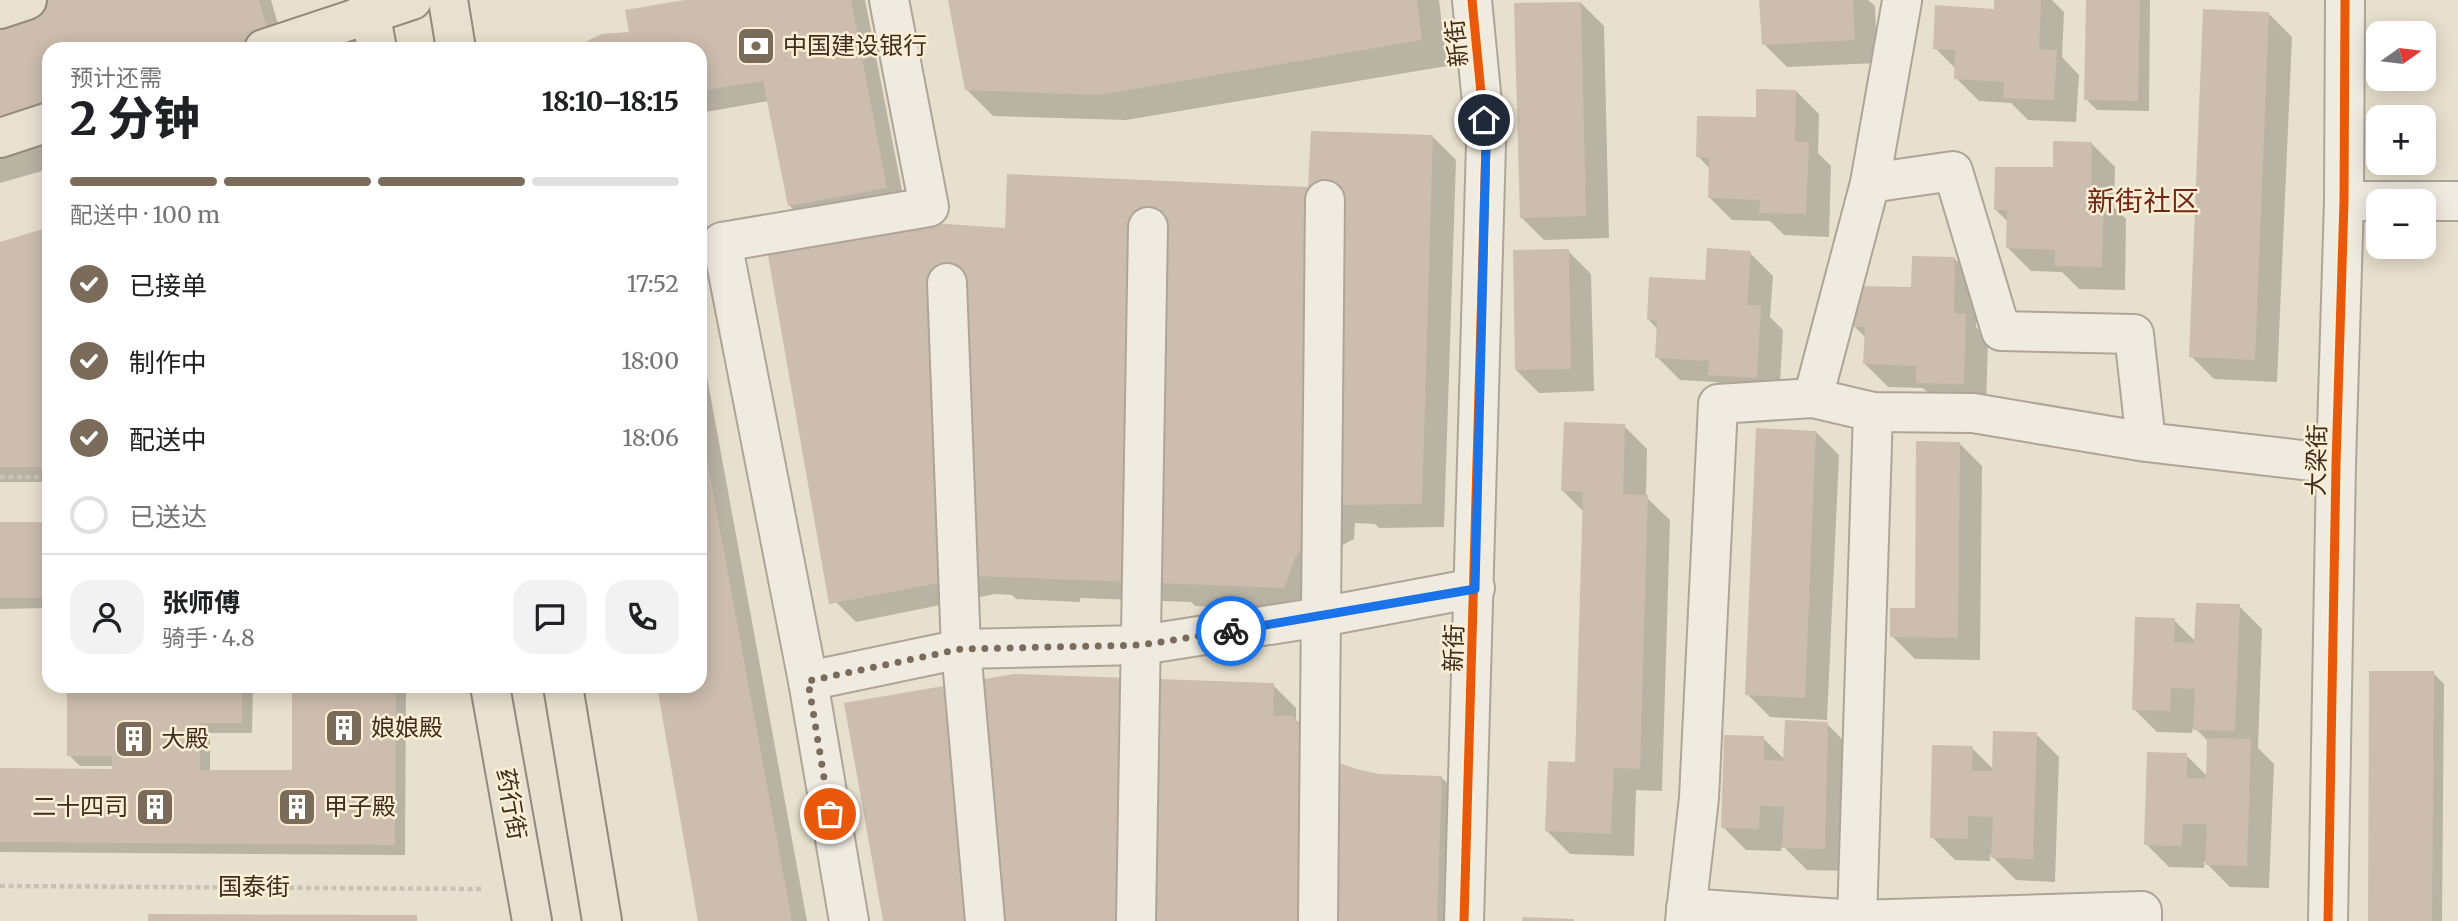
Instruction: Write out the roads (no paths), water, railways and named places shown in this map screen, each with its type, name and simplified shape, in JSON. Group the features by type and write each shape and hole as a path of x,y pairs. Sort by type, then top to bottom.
{"main road":[{"path":"0,9 27,0"},
{"path":"291,42 372,21 412,0"},
{"path":"448,0 455,42"},
{"path":"0,138 42,123"},
{"name":"药行街","path":"491,693 532,921"},
{"path":"564,693 602,921"}],"street":[{"path":"849,921 808,681 722,242 929,207 889,0"},
{"name":"新街","path":"1464,921 1486,144 1472,0"},
{"name":"大梁街","path":"2328,921 2336,464 2344,201 2345,0"},
{"path":"1813,398 1870,183 1902,1"},
{"path":"1870,183 1953,171 2001,331 2134,334 2146,442"},
{"path":"1318,921 1325,200"},
{"path":"2344,201 2458,201"},
{"path":"1136,921 1148,227"},
{"path":"947,283 961,649 985,921"},
{"path":"2142,921 2142,911 1979,919 1835,919 1686,914 1699,797 1718,404 1813,398 1873,412 1973,413 2146,442 2336,464"},
{"path":"1835,919 1873,412"},
{"path":"808,681 961,649 1141,645 1321,617 1475,589"}],"place":[{"name":"中国建设银行","path":"756,46"},
{"name":"娘娘殿","path":"344,728"},
{"name":"大殿","path":"134,739"},
{"name":"二十四司","path":"155,807"},
{"name":"甲子殿","path":"297,807"}],"district":[{"name":"新街社区","path":"2143,201"}]}
